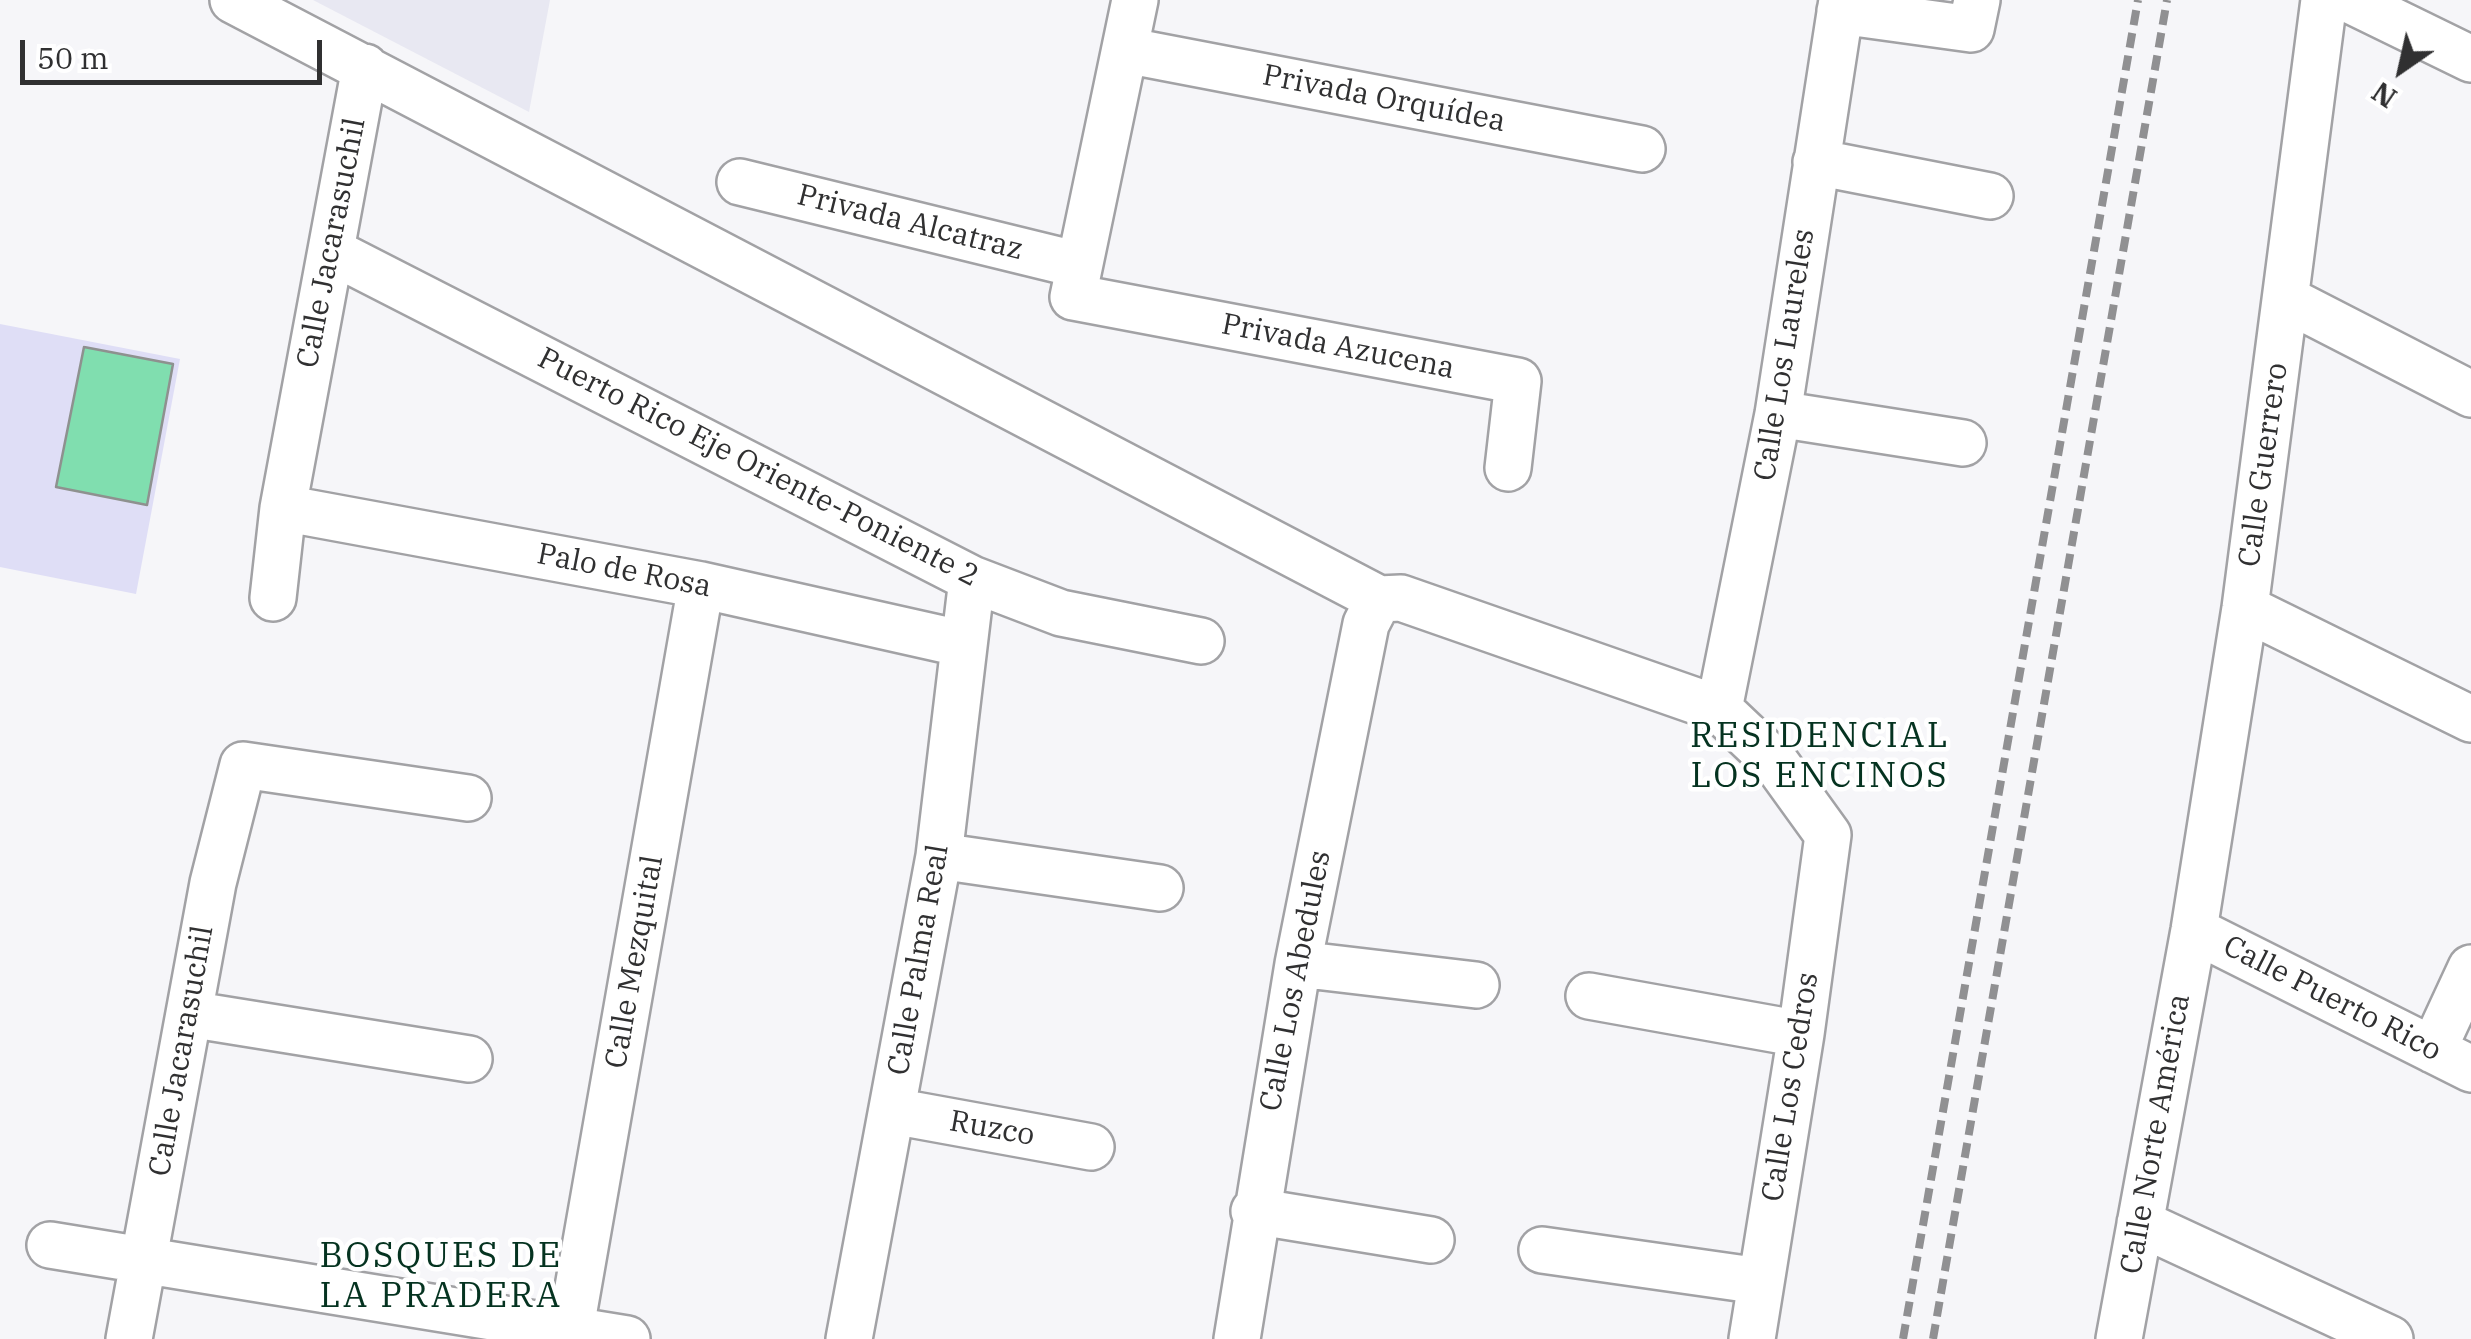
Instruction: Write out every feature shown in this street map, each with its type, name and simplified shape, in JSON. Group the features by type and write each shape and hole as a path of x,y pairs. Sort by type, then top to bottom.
{"street":[{"path":"233,0 366,67 1372,612 1401,598 1719,709"},
{"path":"1841,5 1971,29 1977,0"},
{"name":"Calle Guerrero","path":"2194,930 2245,608 2324,0"},
{"path":"2350,0 2471,60"},
{"path":"1076,281 1125,50 1127,2"},
{"name":"Calle Los Laureles","path":"1719,709 1778,414 1841,5"},
{"name":"Privada Orquídea","path":"1125,50 1642,149"},
{"name":"Calle Jacarasuchil","path":"272,598 283,508 366,67"},
{"path":"1816,162 1990,196"},
{"name":"Privada Alcatraz","path":"740,182 1076,281"},
{"name":"Puerto Rico Eje Oriente-Poniente 2","path":"331,251 972,579 1061,613 1201,641"},
{"name":"Privada Azucena","path":"1076,281 1518,381 1508,468"},
{"path":"2286,299 2471,394"},
{"path":"1778,414 1963,443"},
{"name":"Palo de Rosa","path":"283,508 702,585 964,644"},
{"name":"Calle Palma Real","path":"849,1339 939,856 972,579"},
{"name":"Calle Mezquital","path":"570,1334 702,585"},
{"path":"2245,608 2471,719"},
{"name":"Calle Los Abedules","path":"1236,1339 1298,964 1372,612"},
{"name":"Calle Los Cedros","path":"1719,709 1776,764 1828,834 1802,1034 1752,1339"},
{"name":"Calle Jacarasuchil","path":"129,1339 214,883 243,766 468,798"},
{"path":"939,856 1160,888"},
{"name":"Calle Puerto Rico","path":"2194,930 2452,1060"},
{"name":"Calle Norte América","path":"2119,1339 2194,930"},
{"path":"1298,964 1476,985"},
{"path":"2452,1060 2471,968"},
{"path":"1589,996 1802,1034"},
{"path":"189,1014 469,1059"},
{"name":"Ruzco","path":"892,1111 1091,1147"},
{"path":"1254,1212 1431,1240"},
{"path":"2140,1223 2390,1339"},
{"path":"50,1245 570,1334 627,1339"},
{"path":"1542,1250 1760,1282"}],"shaded area":[{"path":"313,0 550,0 529,112"},
{"path":"0,324 180,359 136,594 0,567"}],"building":[{"path":"84,347 173,364 147,505 56,487"}],"railway":[{"path":"1903,1339 2138,0"},
{"path":"1933,1339 2167,0"}],"district":[{"name":"RESIDENCIAL LOS ENCINOS","path":"1820,757"},
{"name":"BOSQUES DE LA PRADERA","path":"441,1277"}]}
